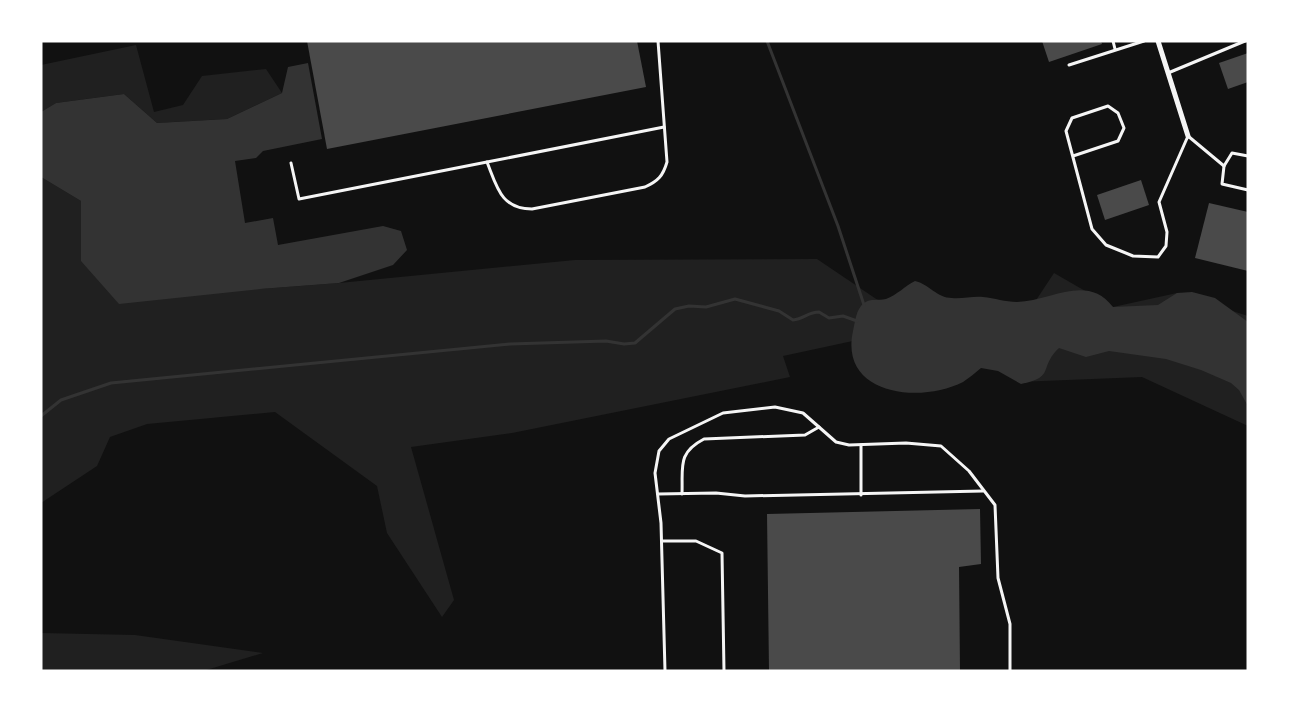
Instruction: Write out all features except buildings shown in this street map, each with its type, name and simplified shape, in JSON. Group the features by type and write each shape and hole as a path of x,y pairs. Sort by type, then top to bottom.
{"street":[{"path":"1158,41 1188,136"}],"lane":[{"path":"487,162 501,194 508,204 519,209 532,209 645,188 656,182 664,174 667,162 658,41"},
{"path":"1113,41 1115,49"},
{"path":"1069,65 1144,41"},
{"path":"1168,73 1245,41"},
{"path":"1073,156 1118,141 1124,128 1118,113 1108,106 1072,118 1066,131 1092,229 1106,245 1133,256 1158,256 1166,246 1167,232 1159,202 1188,136 1224,166"},
{"path":"291,163 299,198 664,127"},
{"path":"1248,156 1232,153 1224,166 1222,184 1248,190"},
{"path":"665,671 662,541 655,473 659,451 669,439 723,413 775,407 803,414 836,442 861,445 906,443 941,446 969,471 995,506 998,578 1010,624 1010,671"},
{"path":"682,494 683,456 691,445 704,439 805,435 819,428"},
{"path":"861,445 861,495"},
{"path":"658,494 716,493 745,496 861,495 984,491"},
{"path":"662,541 696,541 722,553 724,671"}],"shaded area":[{"path":"136,45 154,112 183,105 202,76 266,69 282,93 227,119 157,123 124,94 56,103 41,112 41,65"},
{"path":"308,63 322,139 263,151 256,158 235,161 245,223 273,218 278,245 383,226 401,231 407,250 393,265 339,283 260,289 119,304 81,261 81,201 41,177 41,112 56,103 124,94 157,123 227,119 282,93 288,67"},
{"path":"41,177 81,201 81,261 260,289 575,260 817,259 894,311 862,339 783,356 790,377 512,433 411,447 454,600 442,617 387,533 377,486 275,412 147,424 110,437 97,466 41,503"},
{"path":"1054,273 1113,307 1177,293 1248,316 1248,426 1142,377 1017,382 1023,320"},
{"path":"915,281 942,296 956,298 983,297 1013,302 1030,301 1068,291 1080,290 1092,292 1103,297 1113,307 1158,305 1177,293 1192,292 1215,298 1248,322 1248,406 1239,390 1231,383 1201,370 1166,359 1109,351 1086,357 1059,348 1049,361 1043,375 1021,384 998,371 981,368 963,382 945,389 926,392 906,392 887,389 870,381 858,369 852,352 856,316 864,303 886,299"},
{"path":"41,633 135,635 263,653 203,671 41,671"}],"waterway":[{"path":"767,41 838,226 864,305"},
{"path":"41,416 61,400 111,383 510,344 606,341 624,344 635,343 675,309 689,306 706,307 735,299 779,311 793,320 819,312 829,318 843,316 857,321"}]}
